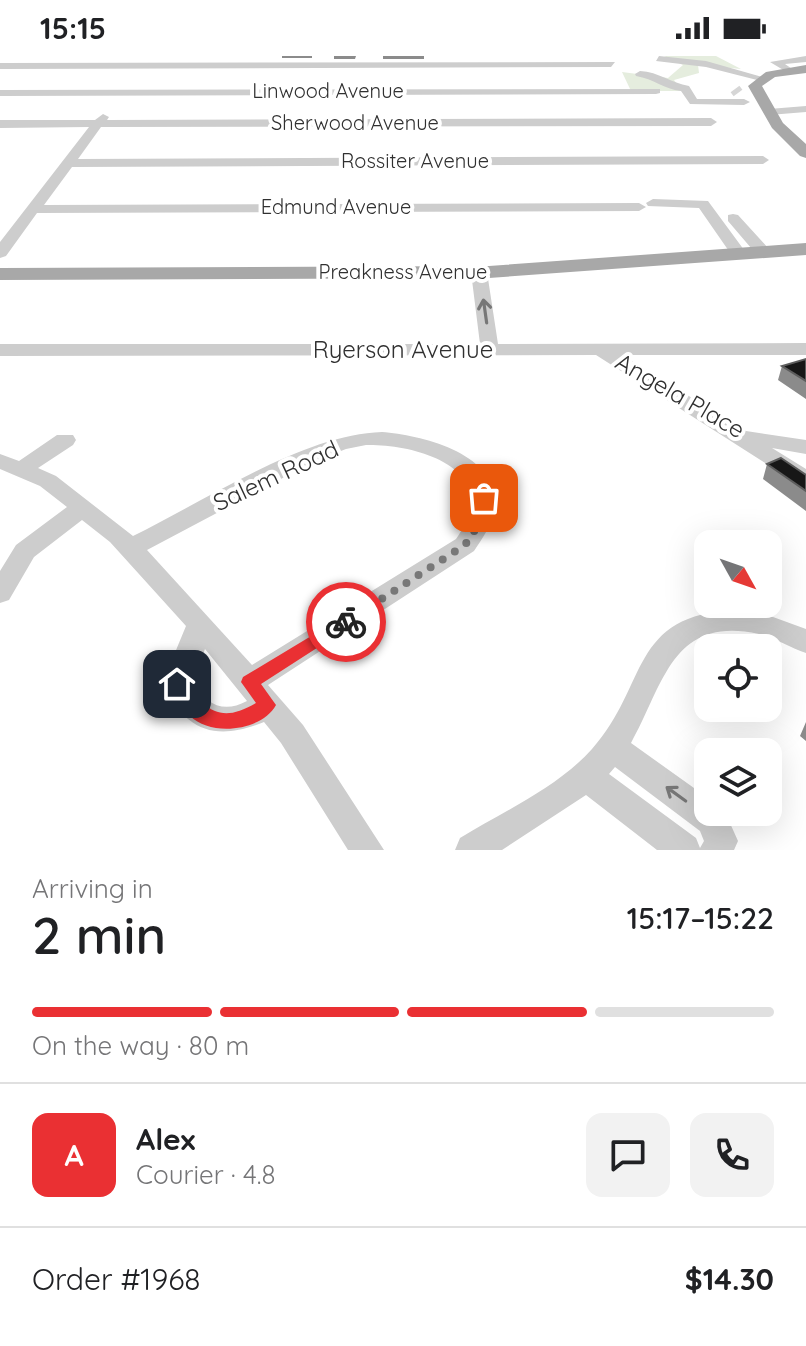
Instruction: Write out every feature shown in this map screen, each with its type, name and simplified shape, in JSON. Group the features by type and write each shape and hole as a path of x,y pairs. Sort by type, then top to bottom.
{"main road":[{"path":"804,149 769,112 755,86 759,80 806,69"},
{"name":"Preakness Avenue","path":"0,274 555,270 806,249"}],"street":[{"path":"659,59 714,65 759,80"},
{"path":"790,71 770,60 806,59"},
{"path":"442,60 453,124"},
{"path":"0,66 147,61 442,60 611,64"},
{"path":"0,253 147,61"},
{"path":"666,64 695,65 696,79 690,79 685,88 667,86 658,68 666,64"},
{"path":"685,88 694,102 714,102 741,97 713,70 759,80"},
{"path":"640,74 651,74 663,80"},
{"name":"Linwood Avenue","path":"0,93 123,92 453,124 656,91"},
{"path":"714,102 730,119"},
{"path":"769,112 806,109"},
{"name":"Sherwood Avenue","path":"0,124 711,122"},
{"name":"Rossiter Avenue","path":"68,163 453,124 763,160"},
{"name":"Edmund Avenue","path":"33,209 703,204 739,254"},
{"path":"733,218 763,252"},
{"path":"479,272 490,350"},
{"name":"Ryerson Avenue","path":"0,350 806,349"},
{"name":"Angela Place","path":"602,350 740,436 806,447"},
{"path":"740,436 806,479"},
{"name":"Salem Road","path":"130,548 307,457 349,441 385,439 412,443 453,458 473,475 482,490 484,508 477,528 465,545 249,682"},
{"path":"11,465 65,440"},
{"path":"11,465 48,481 130,548 249,682 323,778 367,850"},
{"path":"0,593 25,551 83,507"},
{"path":"472,850 586,776 613,747 660,656 682,633 695,627 737,620 779,629 806,642"},
{"path":"200,624 177,684 186,701 197,713 229,721 241,721 267,705"},
{"path":"613,747 712,820 721,841 717,850"},
{"path":"586,776 684,850"}],"green space":[{"path":"664,56 716,56 741,69 698,65 699,73 674,80 682,91 631,91 622,72 668,78 683,65"}],"building":[{"path":"806,359 806,381 782,366"},
{"path":"781,458 806,475 806,491 767,464"}],"tunnel":[{"path":"735,89 738,93"}],"way so far":[{"path":"346,622 465,545 477,528 484,498"}],"route":[{"path":"177,684 197,713 212,719 241,721 267,705 249,682 346,622"}]}
